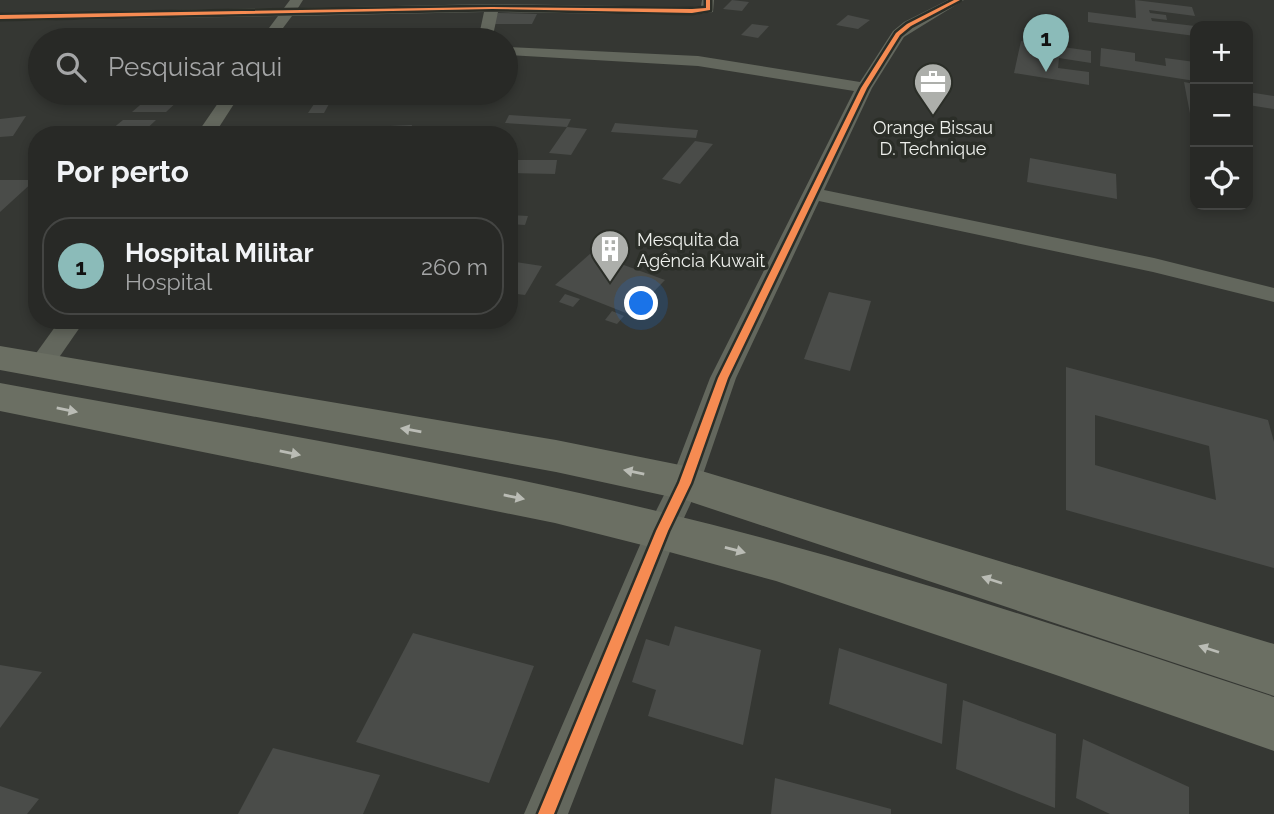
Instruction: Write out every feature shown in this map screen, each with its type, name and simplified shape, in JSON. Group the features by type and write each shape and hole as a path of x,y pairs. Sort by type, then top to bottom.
{"main road":[{"path":"0,358 42,363 556,456 685,483 1274,670"},
{"path":"0,397 542,502 662,531 776,561 1274,724"}],"street":[{"path":"0,17 292,5 401,4 692,11 708,9 708,0"},
{"path":"546,814 662,531 685,483 723,378 864,88 898,34 909,25 958,0"},
{"path":"276,28 292,5"},
{"path":"486,28 492,8"},
{"path":"518,52 698,61 864,88"},
{"path":"211,126 225,105"},
{"path":"811,193 1154,265 1274,295"},
{"path":"42,363 67,329"}],"building":[{"path":"732,0 749,2 742,11 723,9"},
{"path":"1135,0 1192,7 1195,16 1149,10 1150,13 1166,15 1167,20 1151,18 1152,21 1190,25 1190,35 1088,22 1088,12 1136,18"},
{"path":"498,13 537,14 532,24 492,24"},
{"path":"848,15 870,20 858,29 836,25"},
{"path":"752,24 769,26 758,38 741,35"},
{"path":"1021,41 1091,51 1091,63 1059,58 1058,68 1089,72 1089,85 1014,73"},
{"path":"1101,48 1135,53 1135,61 1166,66 1165,58 1190,61 1190,80 1100,66"},
{"path":"1184,82 1190,83 1190,114"},
{"path":"1253,93 1274,96 1274,109 1253,106"},
{"path":"140,105 174,105 166,112 132,112"},
{"path":"313,105 328,105 324,113 308,113"},
{"path":"509,115 571,119 567,127 505,123"},
{"path":"26,116 13,136 0,137 0,119"},
{"path":"123,120 156,120 150,126 116,126"},
{"path":"615,123 698,130 696,138 611,132"},
{"path":"567,127 587,129 571,155 549,153"},
{"path":"695,141 713,144 680,184 662,179"},
{"path":"1030,158 1116,174 1117,199 1027,182"},
{"path":"518,160 557,160 555,174 518,173"},
{"path":"0,180 28,180 28,186 0,212"},
{"path":"518,215 528,216 525,225 518,225"},
{"name":"Mesquita da Agência Kuwait","path":"591,253 665,280 631,315 555,285"},
{"path":"518,262 542,266 525,295 518,294"},
{"path":"829,292 871,301 850,371 804,359"},
{"path":"565,294 580,299 573,307 559,302"},
{"path":"612,311 624,316 617,324 605,320"},
{"path":"1066,367 1268,420 1274,442 1274,568 1066,510","holes":["1095,415 1209,446 1216,500 1095,465"]},
{"path":"675,626 761,650 743,745 648,716 656,690 632,682 646,639 669,646"},
{"path":"413,633 534,666 489,783 356,742"},
{"path":"839,648 947,684 942,744 829,704"},
{"path":"0,665 42,672 0,728"},
{"path":"963,700 1056,734 1055,808 956,769"},
{"path":"1083,739 1189,787 1189,814 1110,814 1076,798"},
{"path":"273,748 380,775 363,814 238,814"},
{"path":"775,778 891,809 891,814 771,814"},
{"path":"0,786 39,799 27,814 0,814"}],"cycle path":[{"path":"0,17 492,8 692,11 708,9 708,0"},
{"path":"546,814 662,531 685,483 723,378 864,88 898,34 909,25 958,0"}],"place":[{"name":"Hospital Militar","path":"1046,72"},
{"name":"Orange Bissau D. Technique","path":"933,116"},
{"name":"Mesquita da Agência Kuwait","path":"610,283"}]}
